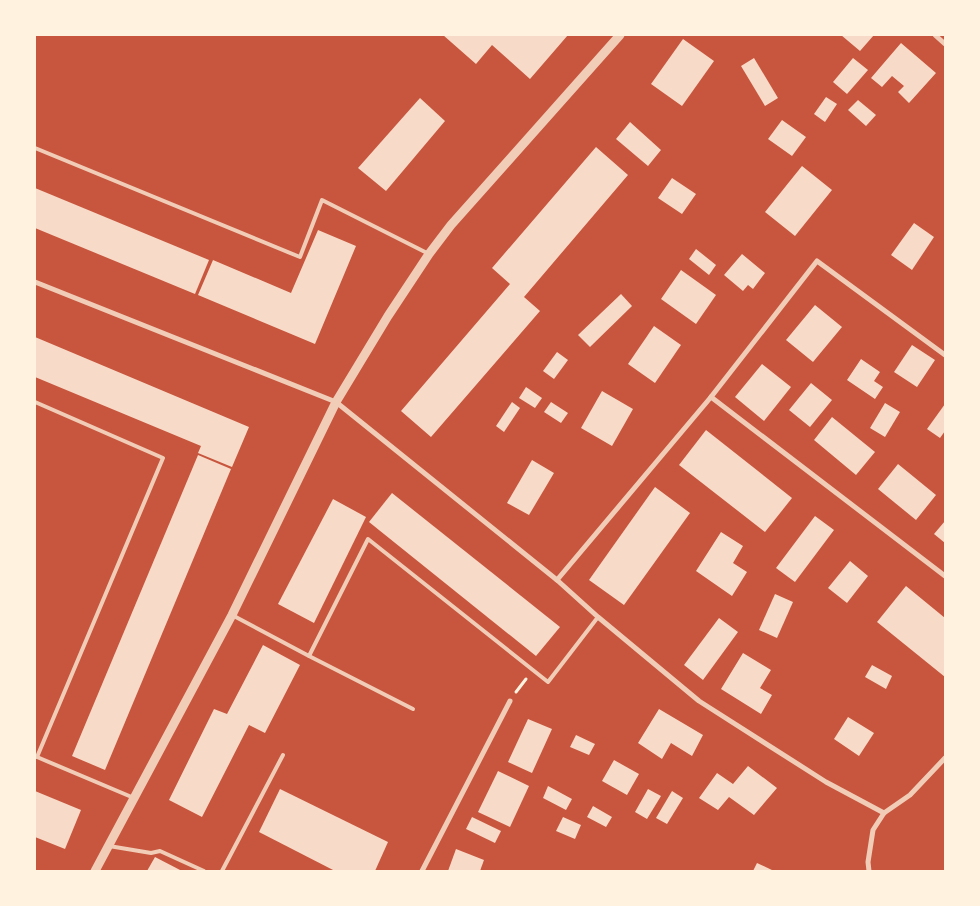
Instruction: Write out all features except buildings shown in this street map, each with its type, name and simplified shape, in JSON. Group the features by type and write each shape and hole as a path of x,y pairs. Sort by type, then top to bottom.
{"street":[{"path":"96,871 232,615 336,402 388,316 429,254 451,225 620,35"},
{"path":"935,35 945,44"},
{"path":"557,580 711,397 817,261 945,355"},
{"path":"35,282 336,402 557,580 698,701 826,782 884,813"},
{"path":"711,397 945,576"},
{"path":"422,871 510,701"},
{"path":"869,871 868,862 873,830 884,813 910,795 945,758"}],"lane":[{"path":"35,148 300,257 322,200 429,254"},
{"path":"35,402 163,458 36,757 134,798"},
{"path":"309,656 368,539 548,682 598,617"},
{"path":"232,615 413,709"},
{"path":"222,871 283,755"},
{"path":"109,846 151,853 160,852 204,871"}],"path":[{"path":"510,701 533,670"}]}
